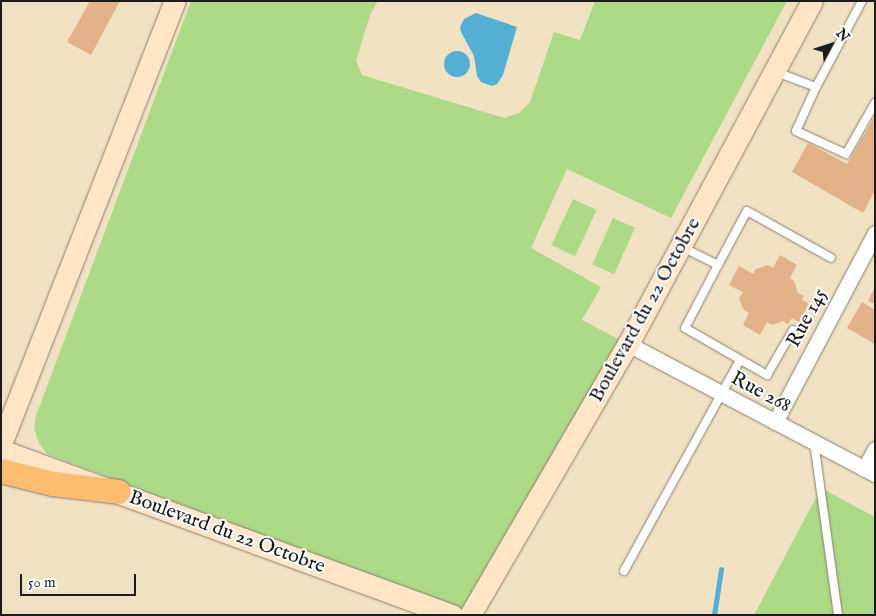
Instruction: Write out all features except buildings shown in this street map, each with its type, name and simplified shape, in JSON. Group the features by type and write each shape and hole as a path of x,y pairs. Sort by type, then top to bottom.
{"main road":[{"path":"1,471 53,484 119,492"}],"street":[{"path":"1,444 175,1"},
{"name":"Boulevard du 22 Octobre","path":"470,615 628,344 812,1"},
{"name":"Rue 145","path":"775,422 875,234"},
{"name":"Rue 268","path":"628,344 870,472"},
{"name":"Boulevard du 22 Octobre","path":"1,450 453,615"},
{"path":"870,472 875,450"}],"lane":[{"path":"862,1 816,87 796,131 846,154 875,103"},
{"path":"774,71 816,87"},
{"path":"793,330 767,375 685,328 747,211 831,258"},
{"path":"680,246 718,265"},
{"path":"624,571 740,360"},
{"path":"814,442 838,615"}],"green space":[{"path":"191,1 378,1 370,15 356,61 362,75 504,118 519,113 530,102 554,32 580,40 595,1 787,1 671,218 567,169 531,248 601,287 582,320 624,342 471,614 47,454 39,443 34,429 36,416"},
{"path":"573,199 597,210 575,256 551,245"},
{"path":"613,218 635,228 614,274 592,265"},
{"path":"821,488 875,517 875,615 754,615"}],"water":[{"path":"476,13 517,27 503,75 497,84 492,86 481,82 477,76 474,56 461,32 460,27 464,19"},
{"path":"457,51 466,55 470,64 466,73 457,77 448,73 444,64 448,55"}],"waterway":[{"path":"714,615 721,570"}]}
